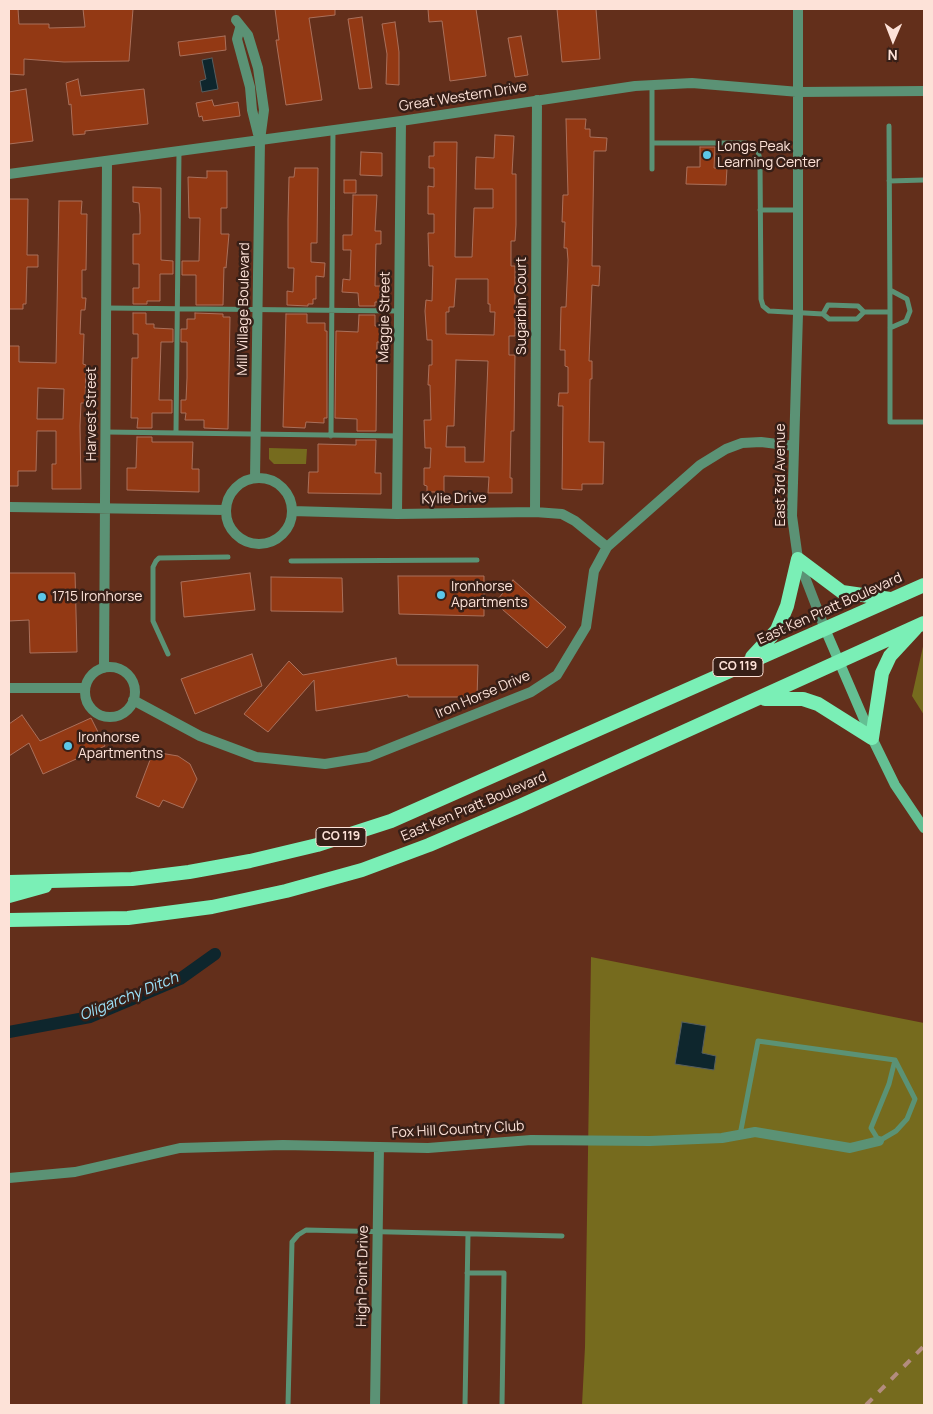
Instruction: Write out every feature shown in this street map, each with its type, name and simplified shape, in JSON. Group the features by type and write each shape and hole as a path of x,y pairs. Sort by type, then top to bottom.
{"highway":[{"path":"739,667 760,650 777,630 787,606 798,558 842,592 892,599"},
{"name":"East Ken Pratt Boulevard","path":"9,882 132,879 189,872 250,861 317,845 391,821 924,585"},
{"path":"755,700 803,699 818,704 872,738 882,673 890,656 922,624"},
{"name":"East Ken Pratt Boulevard","path":"9,920 128,918 212,907 286,892 362,870 493,818 922,624"},
{"path":"9,896 60,882"}],"main road":[{"name":"East 3rd Avenue","path":"825,629 872,738 895,785 924,828"}],"street":[{"name":"East 3rd Avenue","path":"798,9 798,314 792,516 798,558 825,629"},
{"name":"Mill Village Boulevard","path":"238,24 248,35 258,68 264,110 260,140 255,478"},
{"name":"Great Western Drive","path":"9,174 652,85 692,83 799,92 924,92"},
{"name":"Sugarbin Court","path":"535,512 537,100"},
{"name":"Maggie Street","path":"398,514 401,121"},
{"name":"Harvest Street","path":"104,668 107,161"},
{"name":"Iron Horse Drive","path":"134,700 200,736 256,757 324,764 368,758 531,692 557,675 586,627 594,571 607,546 700,465 726,449 742,444 761,442 794,446"},
{"path":"255,478 269,480 279,485 287,493 292,511 287,528 279,537 269,542 258,544 247,542 238,536 230,527 226,510 229,496 236,487 255,478"},
{"path":"9,507 226,510"},
{"name":"Kylie Drive","path":"292,511 398,514 535,512 562,514 575,521 607,546"},
{"path":"115,667 130,677 134,688 134,700 126,711 120,715 107,716 90,707 85,695 85,688 93,673 104,668 115,667"},
{"path":"9,688 85,688"},
{"name":"Fox Hill Country Club","path":"9,1178 75,1172 180,1148 284,1145 428,1148 531,1140 650,1140 740,1136 756,1132 850,1148 880,1141"},
{"name":"High Point Drive","path":"375,1405 379,1147"}],"lane":[{"path":"652,85 652,169"},
{"path":"888,126 890,422 924,422"},
{"path":"331,436 333,129"},
{"path":"653,143 746,143 758,151 760,160 761,299 763,306 770,311 823,314 829,319 856,319 864,312 890,312"},
{"path":"176,432 179,151"},
{"path":"889,181 924,180"},
{"path":"760,210 799,210"},
{"path":"890,290 907,299 910,311 906,321 890,328"},
{"path":"823,314 828,305 858,306 864,312"},
{"path":"106,308 399,311"},
{"path":"105,432 398,436"},
{"path":"168,654 154,620 154,567 156,561 159,558 228,557"},
{"path":"291,561 477,560"},
{"path":"740,1136 758,1041 895,1060"},
{"path":"895,1060 915,1099 907,1119 896,1131 880,1141 870,1128 889,1084 895,1060"},
{"path":"288,1405 292,1242 306,1230 562,1236"},
{"path":"466,1405 468,1234"},
{"path":"467,1273 504,1274 502,1405"}],"shaded area":[{"path":"269,448 307,449 306,464 274,464 269,459"},
{"path":"924,642 924,715 912,696"},
{"path":"591,957 924,1023 924,1405 582,1405 585,1347"}],"water":[{"path":"212,58 218,89 202,92 200,81 206,79 202,60"},
{"path":"682,1022 706,1026 702,1053 716,1056 714,1070 675,1064"}],"building":[{"path":"9,9 18,9 19,24 49,24 49,28 85,27 83,9 133,9 129,61 64,62 24,59 24,75 9,74"},
{"path":"275,9 335,9 335,15 309,18 322,100 286,105 276,40 279,40"},
{"path":"428,9 476,9 486,76 450,81 442,21 429,22"},
{"path":"557,9 596,9 600,59 562,62"},
{"path":"362,17 372,88 359,89 348,19"},
{"path":"395,22 399,52 399,85 386,84 387,54 382,24"},
{"path":"225,36 226,50 180,56 178,42"},
{"path":"521,36 528,75 515,77 508,38"},
{"path":"78,79 81,96 144,89 148,124 85,131 85,134 73,135 71,104 69,105 66,83"},
{"path":"26,89 33,141 9,144 9,92"},
{"path":"212,100 214,106 238,102 240,116 203,121 202,116 199,117 196,103"},
{"path":"566,119 586,119 585,129 590,129 590,137 607,138 606,151 594,151 592,266 600,266 599,286 592,285 589,361 592,361 592,379 590,379 589,442 604,442 603,484 582,484 582,490 562,489 563,406 558,406 559,393 568,393 568,367 565,366 565,350 560,350 561,307 566,307 568,260 567,248 564,248 565,222 562,222 563,195 568,195"},
{"path":"495,135 514,136 512,174 516,174 516,225 515,241 511,241 511,266 515,266 515,336 509,336 509,355 515,355 514,431 511,431 510,478 512,478 512,493 488,493 489,477 444,476 444,492 427,492 427,486 424,485 424,468 430,468 431,448 425,448 424,420 431,420 430,385 428,385 429,365 432,365 432,340 427,340 425,311 426,300 432,301 433,266 429,266 428,233 434,233 434,214 428,214 428,186 434,187 434,168 429,168 429,156 434,156 434,142 457,142 455,257 472,257 474,208 493,208 493,189 475,189 476,157 494,158","holes":["456,279 488,279 488,304 490,304 490,312 495,312 494,335 446,334 446,312 449,312 449,307 454,307","456,360 488,361 484,462 465,462 465,447 446,447 447,426 454,426"]},
{"name":"Longs Peak Learning Center","path":"700,147 715,147 714,168 727,168 726,185 686,184 687,167 700,167"},
{"path":"361,152 382,153 382,176 360,175"},
{"path":"295,168 318,168 317,243 311,243 311,262 325,263 324,277 316,276 316,299 313,299 313,304 308,304 308,306 287,305 287,291 293,292 294,268 288,268 289,177 294,177"},
{"path":"207,171 227,171 227,208 221,208 221,234 229,234 226,268 224,267 223,305 196,305 196,275 182,275 182,261 199,261 200,218 189,218 188,177 207,178"},
{"path":"344,180 356,180 356,193 344,193"},
{"path":"133,187 161,188 161,260 173,261 173,274 160,274 160,301 147,301 147,304 133,304 133,288 139,288 139,264 133,264 133,234 140,234 140,215 139,203 133,202"},
{"path":"353,195 377,195 375,231 381,231 381,244 376,244 375,286 380,286 380,302 375,302 375,306 359,306 358,293 342,292 343,279 350,280 351,250 343,250 343,235 352,235"},
{"path":"9,199 28,199 27,255 38,255 38,267 27,267 26,304 23,304 23,309 9,309"},
{"path":"59,201 82,201 81,214 87,214 86,270 82,270 82,298 86,298 85,310 81,310 80,334 84,334 83,364 86,365 85,403 81,403 80,426 81,489 52,489 52,464 56,464 56,431 37,431 36,471 18,471 18,486 9,486 9,346 19,346 19,362 56,363","holes":["38,388 64,389 63,419 37,419"]},
{"path":"133,313 146,313 146,324 154,324 154,328 173,329 173,342 161,342 159,400 172,400 172,413 152,413 152,428 137,428 138,418 131,418 132,358 138,358 138,334 133,334"},
{"path":"195,313 223,314 223,317 230,317 228,429 204,428 204,420 185,420 186,413 181,413 181,400 186,400 187,342 181,342 181,329 187,329 187,319 195,319"},
{"path":"286,314 307,314 307,323 325,323 325,331 327,331 327,418 324,418 324,423 306,422 305,428 283,427"},
{"path":"359,315 375,315 375,326 381,326 381,342 377,342 376,431 357,431 357,419 335,418 336,331 358,332"},
{"path":"137,437 152,437 152,442 193,442 192,469 199,469 199,492 127,490 127,468 136,468"},
{"path":"356,440 376,440 375,473 381,473 381,494 308,493 309,472 318,472 318,444 356,445"},
{"name":"1715 Ironhorse","path":"9,573 75,573 77,652 30,653 29,620 9,621"},
{"path":"250,573 255,610 184,617 181,582"},
{"name":"Ironhorse Apartments","path":"398,576 484,576 484,616 399,614"},
{"path":"271,577 342,578 343,612 271,611"},
{"name":"Ironhorse Apartments","path":"513,580 566,627 547,648 495,603"},
{"path":"252,654 262,686 195,714 181,679"},
{"path":"396,658 397,665 478,665 477,697 408,697 408,695 316,711 314,680 268,732 244,714 289,661 303,675"},
{"name":"Ironhorse Apartmentns","path":"22,715 40,741 91,718 105,746 43,774 29,743 9,756 9,724"},
{"path":"160,753 178,756 190,764 197,779 183,808 163,800 159,807 136,797 150,760"}],"waterway":[{"name":"Oligarchy Ditch","path":"9,1032 90,1017 180,979 215,954"}],"railway":[{"path":"866,1405 924,1346"}],"place":[{"name":"Longs Peak Learning Center","path":"707,155"},
{"name":"Ironhorse Apartments","path":"441,595"},
{"name":"1715 Ironhorse","path":"42,597"},
{"name":"Ironhorse Apartmentns","path":"68,746"}]}
